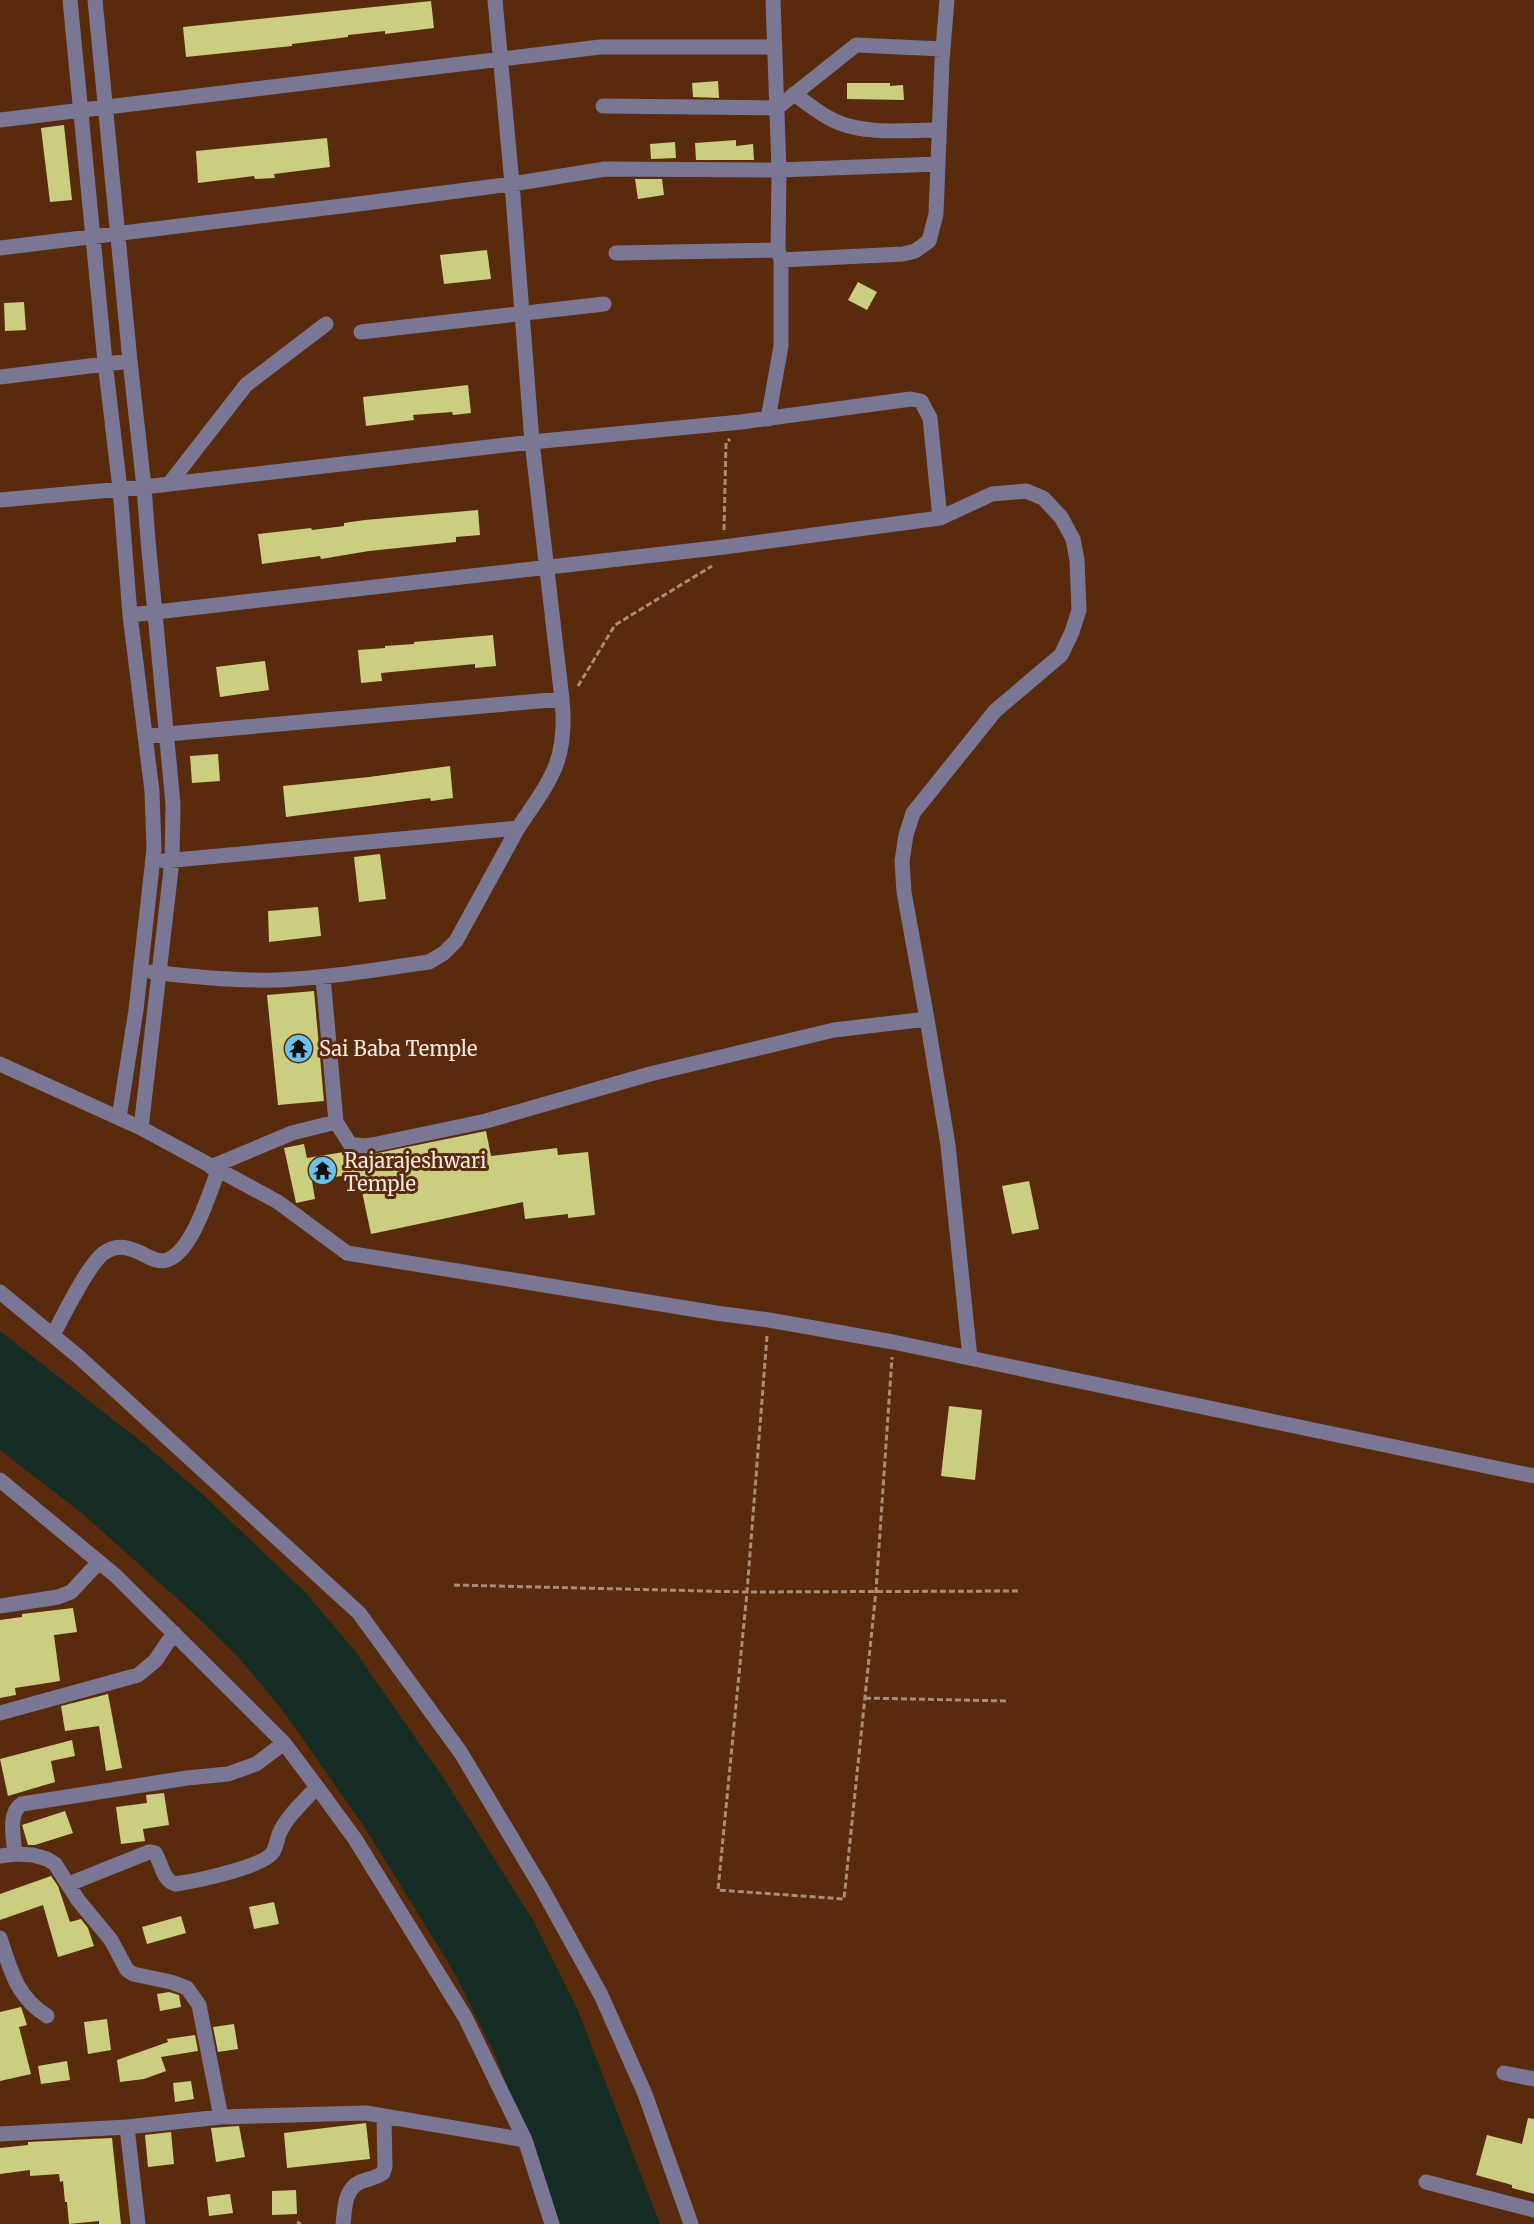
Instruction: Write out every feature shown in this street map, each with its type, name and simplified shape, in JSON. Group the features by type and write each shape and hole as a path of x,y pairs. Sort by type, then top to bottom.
{"street":[{"path":"70,0 105,362 120,489 130,615 152,790 152,860 140,970 119,1118"},
{"path":"95,0 173,804 172,861 141,1128"},
{"path":"140,970 242,980 323,977 429,962 444,953 456,941 518,828 555,770 563,740 562,705 532,442 495,0"},
{"path":"768,419 781,346 779,170 773,0"},
{"path":"616,253 870,256 915,251 929,241 936,214 947,0"},
{"path":"603,106 777,108 856,45 943,49"},
{"path":"0,120 600,47 775,47"},
{"path":"794,94 835,121 852,127 939,130"},
{"path":"0,248 512,184 605,169 779,170 938,164"},
{"path":"361,333 604,304"},
{"path":"169,484 246,384 326,324"},
{"path":"0,376 105,362 130,361"},
{"path":"0,500 144,487 532,442 741,422 910,399 921,401 930,418 940,518"},
{"path":"130,615 724,547 940,518 992,494 1026,491 1043,498 1061,518 1073,539 1077,560 1079,610 1072,632 1061,655 995,711 913,813 906,835 902,861 904,892 948,1145 970,1358"},
{"path":"145,736 562,705"},
{"path":"152,860 172,861 518,828"},
{"path":"323,977 336,1122 350,1144 362,1146 486,1121 650,1074 834,1030 927,1018"},
{"path":"0,1064 141,1128 278,1202 347,1253 893,1342 1534,1476"},
{"path":"53,1335 94,1262 105,1251 125,1247 158,1260 166,1260 181,1253 192,1233 214,1169 292,1133 336,1122"},
{"path":"0,1292 79,1357 359,1613 454,1744 541,1887 601,1995 645,2094 691,2224"},
{"path":"0,1480 99,1562 174,1633 284,1743 317,1786 355,1839 465,2017 525,2140 552,2224"},
{"path":"0,1606 58,1597 71,1592 99,1562"},
{"path":"0,1713 138,1675 154,1661 174,1633"},
{"path":"221,2118 201,2013 196,1998 187,1988 133,1974 127,1970 111,1940 55,1864 47,1859 7,1855 13,1818 15,1810 22,1804 187,1778 228,1774 256,1764 284,1743"},
{"path":"69,1884 149,1852 155,1853 166,1879 176,1884 252,1866 273,1853 279,1834 293,1813 317,1786"},
{"path":"0,1938 22,1995 47,2016"},
{"path":"1504,2073 1534,2079"},
{"path":"0,2134 127,2127 221,2118 352,2113 384,2116 525,2140"},
{"path":"343,2224 346,2196 351,2188 383,2174 385,2167 384,2116"},
{"path":"127,2127 138,2224"},
{"path":"1426,2182 1534,2210"}],"path":[{"path":"562,705 615,625 713,566 724,547 726,443 741,422"},
{"path":"769,1320 747,1592 718,1890 844,1899 876,1591 893,1342"},
{"path":"454,1585 747,1592 1018,1591"},
{"path":"865,1698 1006,1701"},
{"path":"297,2222 301,2224"}],"shaded area":[{"path":"0,1331 143,1443 199,1491 306,1593 355,1651 442,1776 533,1920 579,2013 660,2224 560,2224 494,2052 451,1967 365,1828 281,1708 238,1657 191,1611 84,1515 0,1450"}],"building":[{"path":"431,1 434,28 385,34 385,31 348,35 348,37 292,44 292,46 186,57 183,27"},
{"path":"718,81 719,98 693,97 692,83"},
{"path":"847,83 903,85 904,100 847,99"},
{"path":"64,125 72,200 50,202 41,128"},
{"path":"327,138 330,167 274,174 275,178 255,179 254,176 198,183 196,151"},
{"path":"736,140 736,146 753,144 754,160 696,160 695,143"},
{"path":"675,142 676,158 651,159 650,144"},
{"path":"635,179 662,179 664,195 638,199"},
{"path":"487,250 491,279 444,284 440,255"},
{"path":"858,282 877,292 867,310 848,300"},
{"path":"24,302 26,330 5,331 4,303"},
{"path":"468,385 471,413 413,415 414,420 366,426 363,397"},
{"path":"478,510 480,535 456,537 456,542 262,564 258,534 344,526 344,523 365,520"},
{"path":"493,635 496,666 475,668 475,664 381,673 382,681 361,683 358,650"},
{"path":"265,661 269,690 220,697 216,667"},
{"path":"218,754 220,781 192,783 190,756"},
{"path":"450,766 453,798 431,801 430,798 286,817 283,786"},
{"path":"380,854 386,899 359,902 354,857"},
{"path":"318,907 321,936 269,942 268,911"},
{"name":"Sai Baba Temple","path":"314,991 324,1101 278,1105 267,995"},
{"path":"486,1131 491,1156 557,1148 558,1155 588,1152 595,1215 568,1218 568,1214 525,1219 523,1202 371,1234 358,1173 312,1181 315,1199 296,1203 284,1148 304,1144 307,1158 344,1152 348,1157 363,1156"},
{"path":"1029,1181 1039,1229 1012,1234 1002,1186"},
{"path":"949,1406 982,1410 975,1480 941,1476"},
{"path":"73,1608 77,1632 54,1635 60,1681 15,1688 16,1695 0,1698 0,1620 22,1617 22,1614"},
{"path":"108,1694 122,1768 106,1771 99,1726 65,1731 61,1706"},
{"path":"72,1740 75,1756 51,1761 55,1782 8,1796 0,1759"},
{"path":"164,1793 169,1825 143,1829 145,1841 121,1844 116,1807 147,1803 146,1795"},
{"path":"65,1811 73,1833 35,1845 28,1845 22,1825"},
{"path":"51,1876 58,1886 70,1922 81,1919 88,1928 94,1946 58,1957 43,1905 0,1920 0,1894"},
{"path":"274,1902 279,1924 254,1929 249,1907"},
{"path":"181,1916 186,1933 147,1944 142,1927"},
{"path":"169,1992 179,1995 181,2007 160,2011 157,1994"},
{"path":"21,2007 27,2025 19,2027 31,2074 0,2081 0,2012"},
{"path":"107,2019 111,2050 88,2054 84,2022"},
{"path":"234,2024 238,2049 218,2052 213,2027"},
{"path":"195,2035 198,2051 161,2057 166,2071 144,2079 120,2082 117,2060 168,2042 167,2039"},
{"path":"67,2061 70,2080 41,2084 38,2066"},
{"path":"191,2081 194,2099 175,2102 173,2083"},
{"path":"1528,2118 1534,2119 1534,2194 1476,2175 1487,2135 1522,2144"},
{"path":"366,2123 370,2159 287,2168 284,2133"},
{"path":"239,2126 245,2157 216,2162 211,2128"},
{"path":"171,2132 174,2164 148,2167 145,2135"},
{"path":"112,2138 121,2224 99,2224 99,2221 69,2224 63,2181 60,2182 59,2174 30,2176 30,2170 0,2174 0,2148 28,2145 28,2142"},
{"path":"296,2190 297,2214 272,2215 272,2191"},
{"path":"230,2194 233,2213 209,2216 207,2197"}],"place":[{"name":"Sai Baba Temple","path":"298,1048"},
{"name":"Rajarajeshwari Temple","path":"323,1171"}]}
